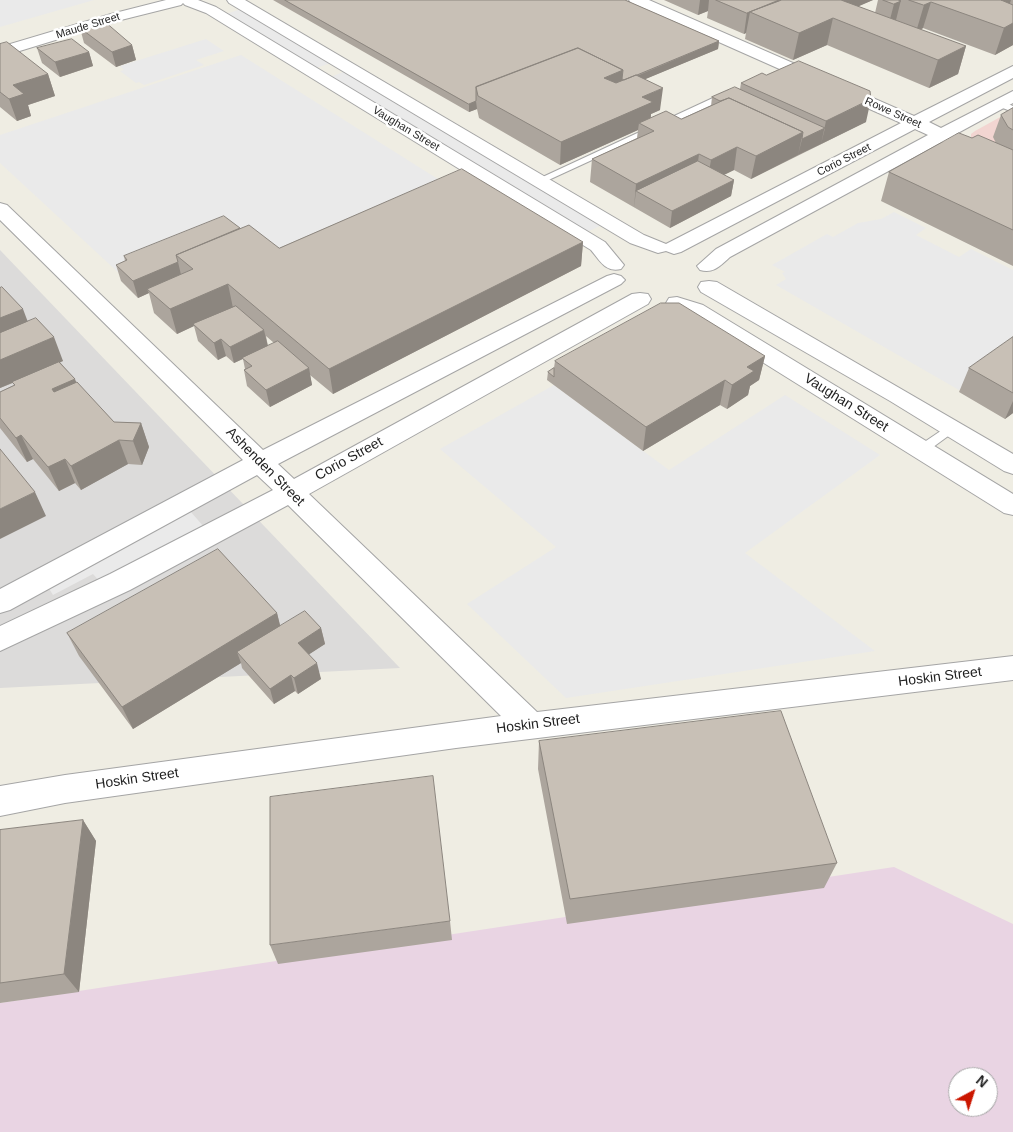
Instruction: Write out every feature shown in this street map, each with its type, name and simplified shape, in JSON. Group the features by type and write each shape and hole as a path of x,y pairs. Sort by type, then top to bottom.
{"street":[{"name":"Maude Street","path":"0,40 134,0"},
{"name":"Vaughan Street","path":"234,0 637,239 666,248"},
{"name":"Rowe Street","path":"636,0 782,69 916,123 1013,167"},
{"name":"Maude Street","path":"0,52 116,17 186,1"},
{"name":"Vaughan Street","path":"186,1 211,10 598,246 614,272"},
{"name":"Corio Street","path":"666,248 916,123 1013,71"},
{"name":"Corio Street","path":"708,276 723,253 941,135 1008,103"},
{"name":"Ashenden Street","path":"0,209 530,725"},
{"path":"0,602 614,272 619,259 635,250 666,248 699,258 708,276 1013,466"},
{"path":"614,272 624,291 640,299 664,303 691,300 702,294 708,276"},
{"name":"Corio Street","path":"0,639 120,582 290,492 640,299"},
{"name":"Vaughan Street","path":"677,303 695,310 1013,506"},
{"name":"Hoskin Street","path":"0,801 65,790 530,725 1013,668"},
{"name":"Hoskin Street","path":"0,788 65,790"}],"lane":[{"path":"539,181 741,88"},
{"path":"921,450 951,428"}],"shaded area":[{"path":"0,0 94,0 0,27"},
{"path":"241,9 331,63 316,68 226,14"},
{"path":"206,39 224,51 196,60 204,65 144,85 139,82 136,83 120,71 124,70 120,66"},
{"path":"241,55 441,181 281,250 121,275 0,163 0,135"},
{"path":"346,71 602,225 585,233 330,77"},
{"path":"1013,110 1013,159 971,138 971,134 975,131"},
{"path":"894,212 926,228 916,235 959,257 971,249 1013,270 1013,352 959,390 776,285 786,279 782,273 785,272 772,265 827,234 833,237 858,223 881,219"},
{"path":"0,250 400,668 0,688"},
{"path":"554,385 669,470 785,395 880,455 745,553 875,651 566,698 467,604 556,547 440,449"},
{"path":"191,512 204,527 100,582 93,574 53,595 48,587"},
{"path":"894,867 1013,924 1013,1132 0,1132 0,1003"}],"building":[{"path":"285,0 625,0 719,41 624,80 622,79 623,70 578,48 476,87 476,101 469,104"},
{"path":"716,0 779,0 747,13"},
{"path":"782,0 841,0 966,46 938,60 833,18 799,33 750,12"},
{"path":"883,0 898,0 901,1 894,4"},
{"path":"909,0 1001,0 1013,5 1013,23 1004,28 931,2 924,5"},
{"path":"104,21 132,45 112,52 80,28"},
{"path":"72,39 89,52 55,62 37,48"},
{"path":"7,42 48,74 13,85 24,94 9,99 0,92 0,44"},
{"path":"578,48 623,70 604,78 616,83 636,75 663,88 642,97 653,102 561,142 478,96 476,87"},
{"path":"799,61 870,91 871,99 826,121 741,83 762,73 766,75"},
{"path":"735,87 825,128 802,139 803,132 729,98 720,101 712,97"},
{"path":"729,98 803,132 756,156 737,147 711,160 699,154 636,184 592,159 654,131 639,123 666,111 681,119"},
{"path":"1013,108 1013,130 1008,127 1001,115"},
{"path":"959,133 972,138 978,135 1013,150 1013,230 889,172"},
{"path":"698,161 734,180 672,211 636,191"},
{"path":"462,169 583,242 329,369 228,284 170,309 147,289 193,269 176,255 249,225 279,248"},
{"path":"224,216 240,228 176,255 178,262 133,281 116,265 127,260 124,256"},
{"path":"2,287 23,309 0,318 0,288"},
{"path":"661,303 679,303 765,356 747,367 754,371 732,385 725,380 646,427 555,361"},
{"path":"236,306 264,330 230,347 221,339 214,343 193,324"},
{"path":"36,318 54,337 0,360 0,333"},
{"path":"1013,337 1013,393 969,368"},
{"path":"278,341 309,368 266,390 244,370 252,366 242,358"},
{"path":"59,362 75,379 52,389 54,392 77,382 114,422 141,423 133,441 119,440 71,466 65,459 48,467 21,435 16,438 0,418 0,392 15,385 12,382"},
{"path":"554,368 554,377 548,372"},
{"path":"0,449 35,492 0,509"},
{"path":"218,549 277,613 122,707 67,633"},
{"path":"305,611 321,628 298,643 317,663 294,678 291,675 270,689 237,652"},
{"path":"781,711 837,863 570,899 539,741"},
{"path":"433,776 450,921 270,945 270,797"},
{"path":"83,820 64,974 0,983 0,830"}]}
